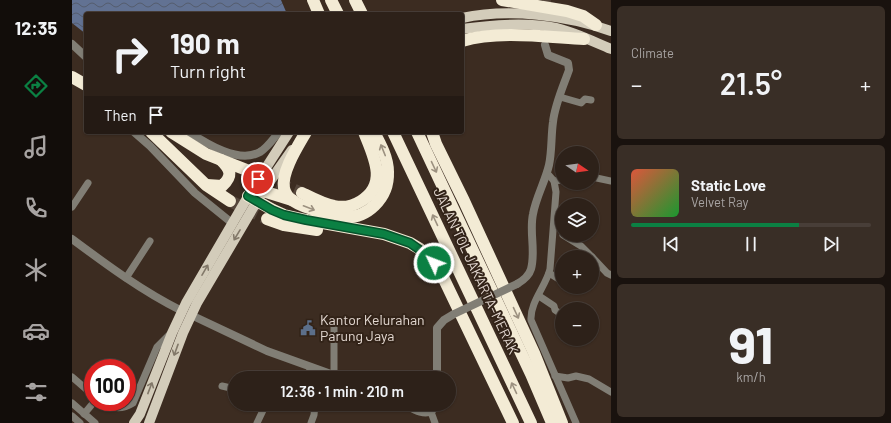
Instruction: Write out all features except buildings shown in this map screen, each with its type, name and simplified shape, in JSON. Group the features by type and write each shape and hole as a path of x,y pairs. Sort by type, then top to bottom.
{"highway":[{"path":"331,0 337,12"},
{"path":"355,0 361,12"},
{"path":"502,0 567,11 583,16 596,25"},
{"path":"464,40 477,37 499,36 584,39"},
{"path":"72,78 84,84"},
{"path":"153,134 206,185 230,201"},
{"path":"173,134 198,149 254,173"},
{"path":"292,200 285,192 284,178 289,164 305,134"},
{"path":"302,194 334,206 352,205 365,198 374,186 377,170 365,134"},
{"path":"255,194 292,200 318,212 343,218 359,215 374,206 381,198 385,190 388,172 384,152 375,134"},
{"name":"JALAN TOL JAKARTA–MERAK","path":"394,134 531,423"},
{"name":"JALAN TOL JAKARTA–MERAK","path":"418,134 504,315 552,423"},
{"path":"433,134 534,353 562,423"},
{"path":"206,185 222,186 228,181 230,173 228,167 221,160"},
{"path":"255,194 284,215 384,234 410,243 420,250 434,263 441,273 513,423"},
{"path":"464,201 504,315"},
{"path":"267,219 284,225 383,242 399,240"}],"main road":[{"path":"464,18 489,14 520,14 596,25 611,31"},
{"path":"464,29 486,25 546,27 558,29 611,48"},
{"path":"134,423 140,414 172,333 186,313 289,134"},
{"path":"149,423 186,313 232,223 304,134"}],"street":[{"path":"72,44 84,55"},
{"path":"438,371 437,328 444,320 517,284 528,276 531,269 533,254 531,227 532,215 551,157 553,121 569,70 569,65 565,61 548,54 545,45"},
{"path":"72,78 84,89"},
{"path":"560,98 581,102 585,99 591,100"},
{"path":"136,134 195,192 232,223"},
{"path":"193,134 216,147 236,155 243,156 262,151 277,134"},
{"path":"547,172 554,182 556,192 549,274 533,310 531,320 576,423"},
{"path":"599,179 611,182"},
{"path":"72,207 88,183"},
{"path":"72,239 145,291 186,313 264,349 311,367 316,371"},
{"path":"126,278 150,241"},
{"path":"574,242 585,250"},
{"path":"599,264 611,275"},
{"path":"549,274 555,277"},
{"path":"539,296 554,306 555,310"},
{"path":"334,324 334,371"},
{"path":"136,394 157,347 172,333"},
{"path":"310,371 311,367"},
{"path":"555,376 568,378 576,376 589,379 611,392"},
{"path":"72,377 84,387"},
{"path":"222,386 228,387"},
{"path":"72,403 95,423"},
{"path":"257,423 263,411"},
{"path":"311,423 314,411"},
{"path":"420,411 431,412 435,423"},
{"path":"72,416 80,423"}],"water":[{"path":"72,0 281,0 286,12 84,12 84,32 72,23"}],"tunnel":[{"path":"545,32 547,0"},
{"path":"261,176 302,193"},
{"path":"230,201 267,219"}],"place":[{"name":"Kantor Kelurahan Parung Jaya","path":"308,328"}],"route":[{"path":"258,179 248,196 272,210 284,215 306,220 384,234 410,243 434,263"}]}
